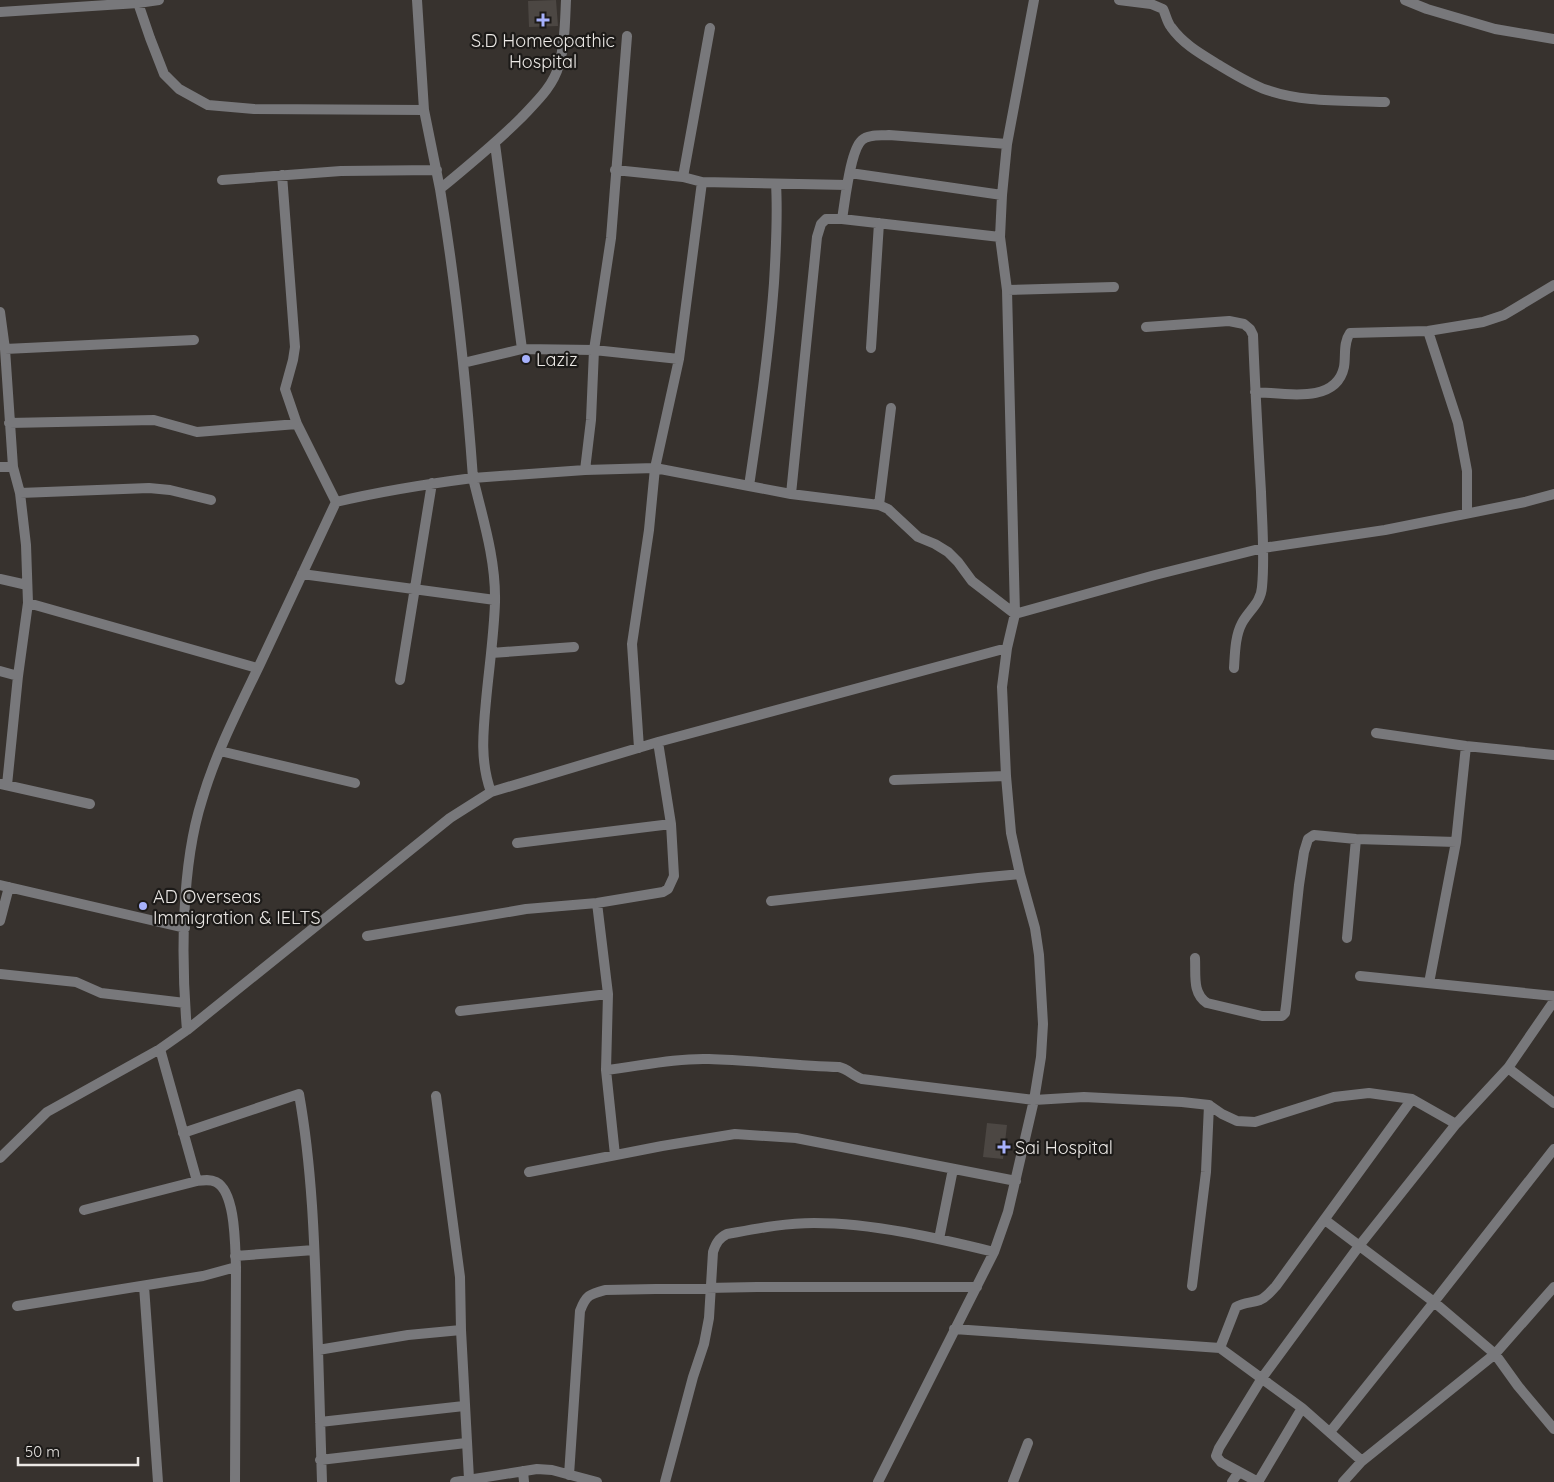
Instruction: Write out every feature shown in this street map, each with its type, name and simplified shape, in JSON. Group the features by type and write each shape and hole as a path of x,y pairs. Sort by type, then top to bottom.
{"street":[{"path":"0,12 159,0"},
{"path":"417,0 424,110 454,273 467,388 473,478 490,547 495,600 484,720 483,761 486,779 491,792"},
{"path":"440,189 495,144 541,98 552,82 559,66 562,50 566,0"},
{"path":"878,1482 994,1252 1008,1212 1016,1181 1034,1100 1041,1057 1043,1024 1039,955 1035,928 1011,833 1006,776 1002,686 1007,648 1015,614 1007,290 1000,237 1002,195 1008,144 1034,0"},
{"path":"1119,0 1151,4 1163,9 1170,26 1180,38 1196,51 1267,90 1315,99 1385,102"},
{"path":"1405,0 1427,9 1495,29 1554,39"},
{"path":"137,2 164,74 179,89 208,105 254,109 424,110"},
{"path":"683,177 710,28"},
{"path":"585,470 591,420 594,350 611,238 627,36"},
{"path":"842,219 850,173 858,145 863,138 889,135 1008,144"},
{"path":"495,144 522,349"},
{"path":"222,180 342,171 436,170"},
{"path":"616,170 683,177 702,182 847,185"},
{"path":"850,173 1002,195"},
{"path":"282,175 294,346 293,360 285,389 296,424 336,502"},
{"path":"639,748 632,644 649,530 655,468 679,359 702,182"},
{"path":"749,486 772,313 778,208 776,184"},
{"path":"791,494 818,230 826,219 842,219 1000,237"},
{"path":"871,348 879,223"},
{"path":"1255,392 1308,394 1328,390 1336,384 1344,368 1346,342 1350,333 1428,330 1484,322 1504,315 1554,285"},
{"path":"1007,290 1114,288"},
{"path":"0,312 5,349 9,424 26,545 28,603 3,785 90,804"},
{"path":"1146,328 1229,321 1244,324 1253,335 1263,548 1261,596 1240,628 1236,641 1234,668"},
{"path":"1428,330 1458,423 1467,471 1467,513"},
{"path":"5,349 194,340"},
{"path":"463,363 522,349 594,350 679,359"},
{"path":"879,505 891,408"},
{"path":"9,424 154,420 197,432 296,424"},
{"path":"0,467 14,467"},
{"path":"336,502 432,483 473,478 585,470 655,468 791,494 879,505 888,509 918,537 948,552 976,585 1015,614"},
{"path":"400,680 432,483"},
{"path":"20,493 149,488 170,490 211,500"},
{"path":"1015,614 1155,575 1263,548 1385,530 1525,502 1554,494"},
{"path":"187,1030 185,928 191,847 202,800 225,736 336,502"},
{"path":"302,574 495,600"},
{"path":"0,579 27,585"},
{"path":"28,603 258,668"},
{"path":"491,652 574,647"},
{"path":"1,1154 47,1112 160,1049 187,1030 450,818 491,792 658,742 1007,648"},
{"path":"0,672 18,676"},
{"path":"1376,733 1466,746 1554,755"},
{"path":"367,936 526,910 597,903 656,894 668,889 674,876 671,824 658,742"},
{"path":"1429,983 1456,842 1466,746"},
{"path":"220,751 355,783"},
{"path":"894,780 1006,776"},
{"path":"518,844 671,824"},
{"path":"1195,958 1196,992 1202,1000 1262,1016 1282,1016 1286,1006 1297,901 1308,839 1314,835 1356,839 1456,842"},
{"path":"1347,938 1356,839"},
{"path":"771,901 1020,874"},
{"path":"0,921 5,886 185,928"},
{"path":"597,903 608,994 606,1070 615,1154"},
{"path":"0,974 76,982 101,993 185,1003"},
{"path":"1360,976 1554,996"},
{"path":"460,1011 608,994"},
{"path":"1302,1408 1258,1482 1238,1473 1218,1460 1217,1453 1262,1378 1359,1246 1456,1124 1508,1068 1554,1001"},
{"path":"160,1049 197,1181"},
{"path":"606,1070 664,1062 707,1059 839,1067 862,1078 1034,1100 1084,1097 1209,1105 1229,1118 1247,1123 1334,1096 1369,1093 1412,1099 1456,1124"},
{"path":"1508,1068 1554,1103"},
{"path":"183,1133 300,1094 306,1132 314,1250 322,1482"},
{"path":"436,1096 460,1277 460,1330 469,1479"},
{"path":"1220,1348 1236,1307 1244,1303 1259,1301 1269,1294 1412,1099"},
{"path":"1192,1286 1206,1172 1209,1105"},
{"path":"528,1172 615,1154 735,1134 796,1138 1016,1181"},
{"path":"1330,1432 1554,1149"},
{"path":"939,1239 954,1169"},
{"path":"84,1210 197,1181 209,1180 216,1182 225,1190 231,1209 236,1267 235,1482"},
{"path":"1325,1220 1434,1302 1494,1354 1554,1429"},
{"path":"665,1482 693,1377 704,1344 709,1318 713,1252 716,1244 722,1237 727,1234 766,1226 813,1223 846,1225 939,1239 994,1252"},
{"path":"235,1256 314,1250"},
{"path":"17,1306 203,1276 236,1267"},
{"path":"144,1286 158,1482"},
{"path":"569,1475 579,1348 579,1318 585,1299 590,1295 605,1290 757,1286 977,1287"},
{"path":"1343,1482 1362,1461 1494,1354 1554,1287"},
{"path":"954,1329 1220,1348 1302,1408 1362,1461"},
{"path":"318,1350 408,1334 460,1330"},
{"path":"320,1422 464,1406"},
{"path":"320,1460 466,1443"},
{"path":"1013,1482 1028,1444"},
{"path":"455,1482 537,1469 552,1470 597,1482"},
{"path":"523,1471 524,1482"},
{"path":"1232,1482 1238,1473"}],"building":[{"path":"556,0 558,26 529,27 528,1"},
{"path":"987,1123 1007,1125 1003,1159 983,1157"}],"place":[{"name":"S.D Homeopathic Hospital","path":"543,20"},
{"name":"Laziz","path":"526,359"},
{"name":"AD Overseas Immigration & IELTS","path":"143,906"},
{"name":"Sai Hospital","path":"1004,1147"}]}
